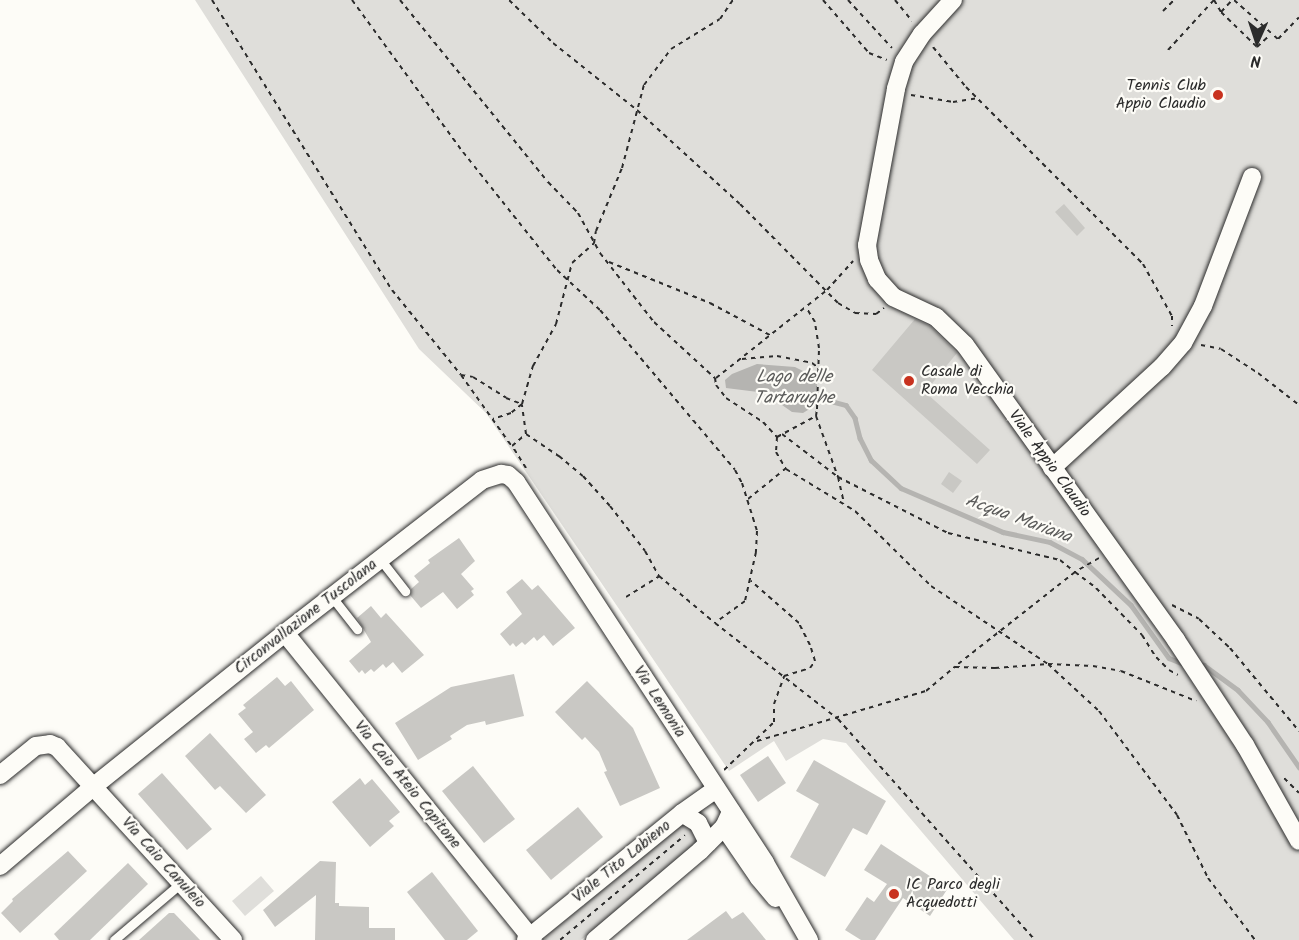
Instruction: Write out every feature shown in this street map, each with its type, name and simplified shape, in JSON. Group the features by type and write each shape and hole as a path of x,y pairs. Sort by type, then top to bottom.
{"street":[{"name":"Viale Appio Claudio","path":"953,0 922,34 904,62 896,89 867,245 869,260 877,279 893,297 936,317 954,332 1182,651 1256,762 1299,841"},
{"path":"1052,468 1162,368 1183,343 1203,306 1252,177"},
{"name":"Circonvallazione Tuscolana","path":"0,866 94,786 285,633 490,476 508,475 521,489"},
{"name":"Via Lemonia","path":"521,489 717,789 728,820 759,878 795,916 809,940"},
{"name":"Via Caio Ateio Capitone","path":"285,633 529,939"},
{"path":"0,775 33,748 50,744 63,752 94,786"},
{"name":"Via Caio Canuleio","path":"94,786 233,940"},
{"name":"Viale Tito Labieno","path":"529,939 682,813 717,789"},
{"path":"682,813 698,823 708,843"},
{"path":"595,940 708,843 728,820"}],"lane":[{"path":"380,560 405,591"},
{"path":"332,597 357,629"},
{"path":"114,940 181,883"}],"path":[{"path":"212,0 392,290 461,375 515,451"},
{"path":"352,0 404,67 463,152 568,279 600,310 735,470 748,499 757,531 751,581 745,601 715,623"},
{"path":"400,0 548,182 578,213 594,243 654,322 715,378 716,386 726,398 763,422 777,437 776,452 786,469 844,503 931,586 1048,663 1099,711 1177,814 1208,878 1255,940"},
{"path":"509,0 560,50 637,110 740,204 838,303 855,313 876,314 886,307 893,297"},
{"path":"733,0 720,19 671,49 644,85 622,168 594,243 572,264 556,324 533,366 522,404 526,434 559,456 583,476 624,524 659,576 838,719 1035,940"},
{"path":"823,0 869,53 883,60 904,62"},
{"path":"848,0 904,62"},
{"path":"895,0 966,87 1143,264 1172,316 1173,332 1183,343 1221,349 1258,373 1299,405"},
{"path":"1163,11 1174,0"},
{"path":"1168,50 1214,0 1221,12 1257,47 1270,34"},
{"path":"1221,12 1233,0 1278,39 1299,17"},
{"path":"896,89 940,101 979,98"},
{"path":"715,378 827,290 867,245"},
{"path":"609,262 710,303 770,335"},
{"path":"806,308 815,322 820,369 820,394 816,416 838,477 844,503"},
{"path":"740,359 777,356 812,363 820,369"},
{"path":"461,375 473,377 506,398 522,404"},
{"path":"494,419 511,413 522,404"},
{"path":"777,437 816,416"},
{"path":"512,446 526,434"},
{"path":"782,434 838,477 948,533 1052,558 1096,588 1142,636 1156,657 1169,670 1201,681"},
{"path":"748,499 786,469"},
{"path":"756,741 838,719 926,691 1091,561"},
{"path":"626,597 659,576"},
{"path":"751,581 799,623 810,645 815,661 810,668 784,676"},
{"path":"1144,598 1165,602 1199,619 1230,648 1299,731"},
{"path":"955,666 995,668 1048,663 1121,671 1159,684 1223,714"},
{"path":"717,789 720,774 774,722 774,704 784,676"},
{"path":"560,940 698,823"}],"shaded area":[{"path":"195,0 1299,0 1299,940 1014,940 846,743 823,739 786,761 774,741 729,771 486,413 419,349"},
{"path":"687,821 699,841 581,940 545,940 546,936"},
{"path":"261,876 274,891 245,916 232,901"}],"water":[{"name":"Lago delle Tartarughe","path":"757,364 795,367 813,376 817,382 816,405 803,413 792,412 765,393 726,388 725,380 732,374"}],"building":[{"path":"1064,204 1085,228 1077,236 1055,212"},
{"name":"Casale di Roma Vecchia","path":"915,319 930,326 957,353 925,392 990,450 977,464 872,370"},
{"path":"949,472 962,481 953,493 941,484"},
{"path":"459,538 475,561 461,574 474,589 471,591 474,595 457,609 443,592 421,608 410,595 411,589 419,582 414,576 430,563 428,560"},
{"path":"522,579 532,590 538,585 575,628 553,646 544,635 537,641 534,637 525,645 522,642 516,647 513,643 510,646 500,634 522,614 506,592"},
{"path":"371,606 381,618 386,613 424,655 402,673 393,662 386,668 383,664 374,672 371,669 365,674 362,670 359,673 349,661 371,642 357,618"},
{"path":"514,674 524,716 486,725 485,721 467,725 450,736 452,739 418,760 395,723 451,687"},
{"path":"277,677 285,686 291,681 314,710 269,748 266,745 256,753 244,739 253,732 238,714 246,708 243,705"},
{"path":"587,681 633,728 660,788 620,806 604,772 607,771 599,752 585,737 582,740 555,712"},
{"path":"210,733 266,795 246,813 220,786 215,790 185,756"},
{"path":"768,756 786,783 758,802 740,775"},
{"path":"814,760 886,801 867,835 853,828 825,877 790,857 819,804 796,791"},
{"path":"473,766 515,819 484,843 442,791"},
{"path":"162,773 212,829 187,850 138,794"},
{"path":"360,778 365,785 372,779 400,812 389,821 394,826 370,847 332,802"},
{"path":"578,807 603,837 551,880 526,850"},
{"path":"881,844 948,888 930,916 903,898 875,940 861,940 845,930 867,897 874,902 887,884 864,870"},
{"path":"68,851 87,871 20,933 1,913 13,901 12,899"},
{"path":"320,861 336,862 335,903 339,903 339,906 369,907 369,928 395,928 395,940 315,940 316,895 275,927 263,910"},
{"path":"128,863 148,884 90,940 59,940 54,934"},
{"path":"432,872 478,931 467,940 445,940 407,892"},
{"path":"726,911 732,919 743,912 766,940 687,940"},
{"path":"169,913 174,913 200,940 139,940"}],"waterway":[{"name":"Acqua Mariana","path":"812,396 846,405 855,418 860,438 871,460 901,488 1003,532 1050,542 1082,559 1131,605 1169,658 1184,664"},
{"name":"Acqua Mariana","path":"1199,664 1204,665 1238,690 1268,722 1299,767"}],"place":[{"name":"Tennis Club Appio Claudio","path":"1218,95"},
{"name":"Casale di Roma Vecchia","path":"909,381"},
{"name":"IC Parco degli Acquedotti","path":"894,894"}]}
